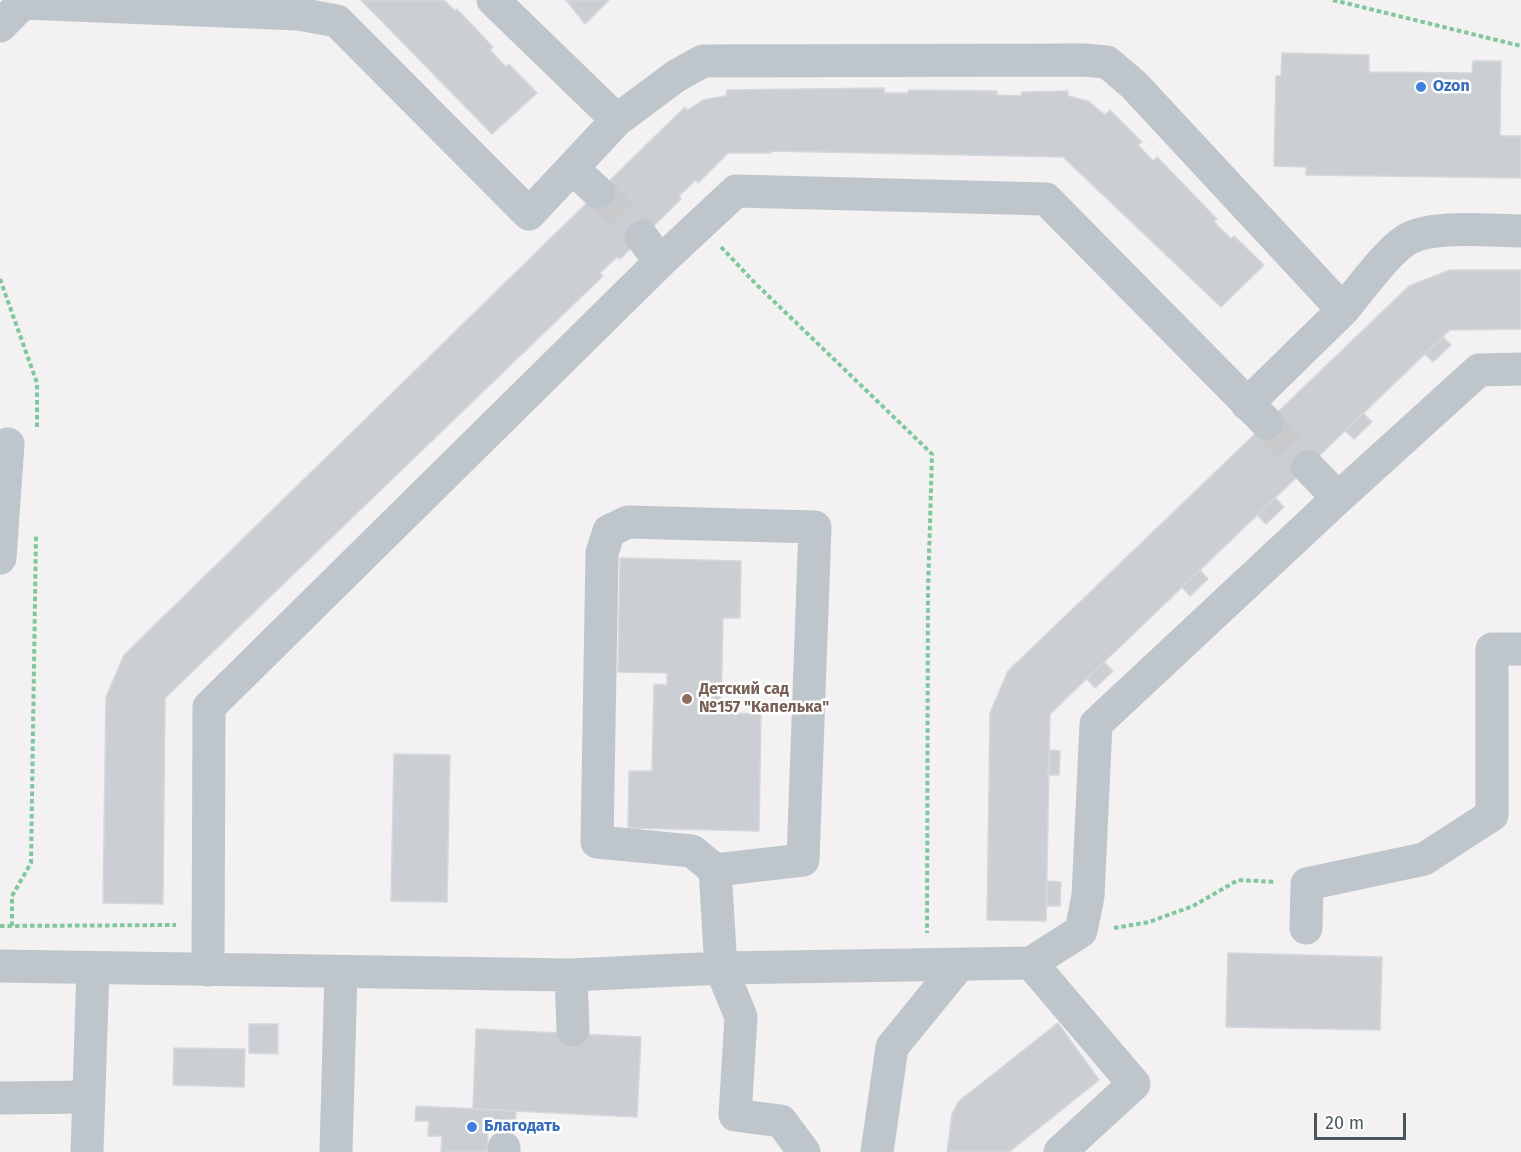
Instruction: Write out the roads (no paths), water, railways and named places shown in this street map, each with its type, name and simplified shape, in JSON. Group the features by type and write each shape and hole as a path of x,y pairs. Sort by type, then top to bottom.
{"street":[{"path":"493,0 617,120"},
{"path":"0,26 23,3 299,14 337,21 529,214 617,120 675,76 703,61 955,59 1107,62 1134,85 1343,310"},
{"path":"572,168 598,192"},
{"path":"208,970 209,707 651,250 700,224 736,191 1046,199 1257,413 1385,260 1406,240 1436,231 1521,231"},
{"path":"0,966 571,975 721,968 1031,963 1081,931 1088,896 1096,724 1479,370 1521,369"},
{"path":"0,558 23,437"},
{"path":"1308,466 1338,498"},
{"path":"715,870 803,860 815,527 628,522 609,531 602,553 597,842 692,851 715,870 721,968 741,1017 735,1114 781,1120 804,1152"},
{"path":"1306,928 1307,884 1424,859 1507,816 1492,649 1521,649"},
{"path":"1031,963 1134,1084 1060,1152"},
{"path":"877,1152 892,1047 959,964"},
{"path":"87,1152 93,968"},
{"path":"336,1152 341,972"},
{"path":"571,975 573,1030"},
{"path":"0,1098 87,1097"}],"tunnel":[{"path":"598,192 642,237"},
{"path":"1267,423 1308,467"}],"place":[{"name":"Ozon","path":"1421,87"},
{"name":"Детский сад №157 \"Капелька\"","path":"687,699"},
{"name":"Благодать","path":"472,1127"}]}
